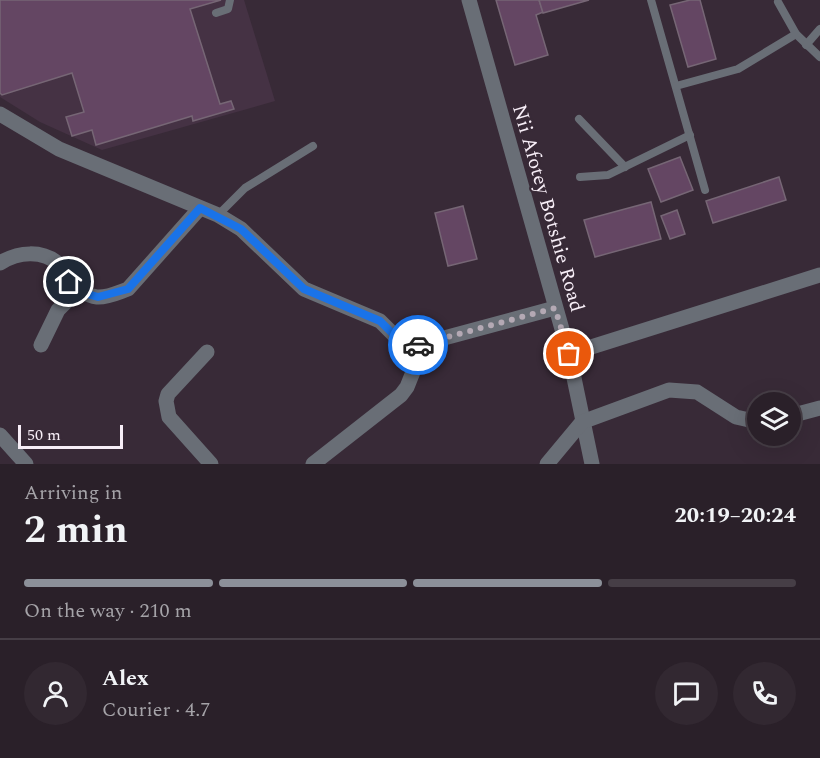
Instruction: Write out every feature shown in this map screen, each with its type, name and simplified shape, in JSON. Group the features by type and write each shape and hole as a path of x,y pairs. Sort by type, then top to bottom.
{"street":[{"name":"Nii Afotey Botshie Road","path":"469,0 569,354 592,464"},
{"path":"0,114 59,149 218,215 241,229 304,289 380,321 407,348 412,372 407,387 313,464"},
{"path":"0,263 13,255 44,255 60,266 69,282 84,293 98,297 128,289 200,208"},
{"path":"569,354 820,275"},
{"path":"41,345 58,310 79,289"},
{"path":"407,348 555,308"},
{"path":"207,352 168,394 166,407 169,417 211,464"},
{"path":"547,464 582,422 669,390 697,392 736,417 747,420"},
{"path":"801,414 819,410"},
{"path":"0,435 26,464"}],"lane":[{"path":"216,13 228,9 230,0"},
{"path":"651,0 705,190"},
{"path":"778,2 796,34 820,57"},
{"path":"806,45 820,29"},
{"path":"676,86 738,69 796,34"},
{"path":"579,119 625,167"},
{"path":"580,177 608,175 690,135"},
{"path":"218,215 245,188 314,146"}],"shaded area":[{"path":"0,0 244,0 275,101 102,150 40,122 0,97"}],"building":[{"path":"0,0 221,0 190,9 220,104 231,101 234,109 193,121 192,116 96,145 92,130 72,136 66,117 84,112 72,73 2,95 0,93"},
{"path":"496,0 539,0 543,12 536,15 548,55 515,65"},
{"path":"539,0 589,0 543,13"},
{"path":"700,0 716,59 688,67 670,5"},
{"path":"680,157 693,190 661,202 648,169"},
{"path":"779,177 786,200 713,223 706,201"},
{"path":"651,202 661,239 595,257 584,220"},
{"path":"463,206 477,259 448,266 435,213"},
{"path":"677,210 685,234 670,239 661,216"}],"way so far":[{"path":"418,345 555,308 569,354"}],"route":[{"path":"69,282 84,293 98,297 128,289 200,208 218,215 241,229 304,289 380,321 407,348 418,345"}]}
